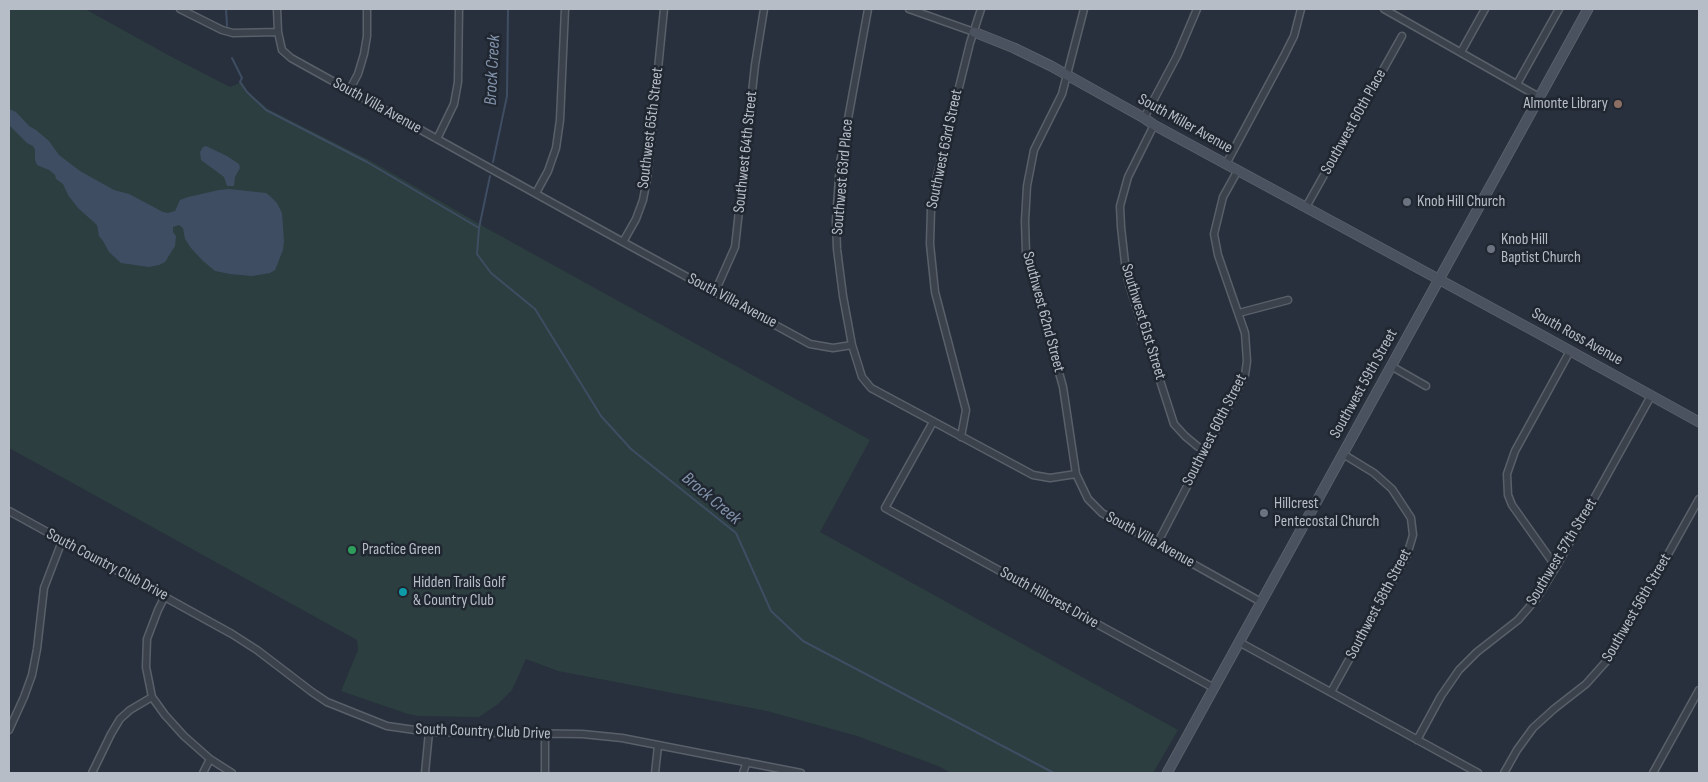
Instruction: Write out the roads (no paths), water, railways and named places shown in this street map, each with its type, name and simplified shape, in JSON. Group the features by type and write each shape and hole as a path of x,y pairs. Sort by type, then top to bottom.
{"main road":[{"name":"Southwest 59th Street","path":"1167,773 1588,9"},
{"name":"South Miller Avenue","path":"974,32 1052,66 1066,76 1154,125 1439,279"},
{"name":"South Ross Avenue","path":"1439,279 1699,422"}],"street":[{"path":"180,9 222,30 233,33 278,32"},
{"name":"South Villa Avenue","path":"277,9 278,32 282,50 291,58 810,344 833,348 852,345"},
{"path":"349,91 358,74 364,54 367,36 367,9"},
{"path":"437,139 445,125 456,96 458,82 459,9"},
{"path":"536,193 548,171 556,148 560,120 565,9"},
{"name":"Southwest 65th Street","path":"623,242 636,219 643,200 647,179 664,9"},
{"name":"Southwest 64th Street","path":"715,292 735,247 755,64 764,9"},
{"name":"Southwest 63rd Place","path":"852,345 837,249 836,221 840,163 848,110 868,9"},
{"name":"South Miller Avenue","path":"909,9 974,32"},
{"name":"Southwest 63rd Street","path":"960,437 966,410 935,292 930,244 936,176 981,9"},
{"name":"Southwest 62nd Street","path":"1076,474 1061,379 1026,253 1025,221 1027,186 1034,150 1062,94 1084,9"},
{"path":"1144,118 1178,56 1197,9"},
{"path":"1226,164 1294,36 1301,9"},
{"path":"1384,9 1539,97"},
{"path":"1461,52 1485,9"},
{"path":"1517,84 1559,9"},
{"name":"Southwest 60th Place","path":"1306,207 1402,36"},
{"name":"Southwest 61st Street","path":"1154,125 1128,176 1120,206 1124,263 1128,281 1174,424 1185,436 1205,451"},
{"name":"Southwest 60th Street","path":"1157,544 1245,375 1248,361 1245,333 1218,255 1214,234 1222,197 1238,170"},
{"path":"1239,313 1288,300"},
{"path":"852,345 862,377 871,388 1033,475 1050,478 1076,474"},
{"path":"1556,567 1512,505 1508,495 1507,479 1515,450 1570,351"},
{"path":"1391,366 1426,386"},
{"name":"Southwest 57th Street","path":"1418,740 1459,670 1477,652 1509,628 1527,611 1537,598 1651,396"},
{"name":"South Hillcrest Drive","path":"933,422 885,508 1214,688"},
{"name":"Southwest 58th Street","path":"1331,692 1407,555 1413,534 1411,518 1392,489 1374,472 1342,454"},
{"name":"South Villa Avenue","path":"1076,474 1082,490 1094,507 1113,520 1262,602"},
{"name":"Southwest 56th Street","path":"1504,773 1517,750 1533,728 1586,684 1612,656 1699,499"},
{"name":"South Country Club Drive","path":"9,511 165,596 258,650 327,702 387,726 429,732 582,734 622,738 801,773"},
{"path":"9,730 32,675 44,588 62,540"},
{"path":"165,596 147,639 146,667 152,697 184,736 210,759 232,773"},
{"path":"1239,642 1478,773"},
{"path":"1653,773 1699,690"},
{"path":"92,773 120,719 130,710 152,697"},
{"path":"425,773 429,732"},
{"path":"545,734 545,773"},
{"path":"655,773 658,746"},
{"path":"203,773 210,759"},
{"path":"743,773 747,762"}],"water":[{"path":"9,109 16,112 29,126 49,141 59,155 80,171 114,190 129,194 163,212 175,211 180,200 219,190 229,189 266,193 277,203 282,213 283,250 275,270 270,273 252,276 215,271 191,248 185,239 183,228 179,225 173,227 173,232 176,236 175,246 165,262 149,267 121,263 109,252 99,236 97,225 78,208 68,195 63,184 49,170 37,165 33,146 27,143 9,125"},
{"path":"206,146 239,164 240,168 235,177 234,186 227,186 224,177 201,160 200,152"}],"waterway":[{"path":"226,9 227,26"},
{"name":"Brock Creek","path":"493,162 507,96 508,9"},
{"path":"232,58 242,78 240,82 247,92 266,110 367,162 479,228"},
{"name":"Brock Creek","path":"490,176 479,228 477,254 491,273 535,309 601,416 631,449 736,533 771,611 803,641 1054,773"}],"place":[{"name":"Almonte Library","path":"1618,104"},
{"name":"Knob Hill Church","path":"1407,202"},
{"name":"Knob Hill Baptist Church","path":"1491,249"},
{"name":"Hillcrest Pentecostal Church","path":"1264,513"},
{"name":"Practice Green","path":"352,550"},
{"name":"Hidden Trails Golf & Country Club","path":"403,592"}]}
